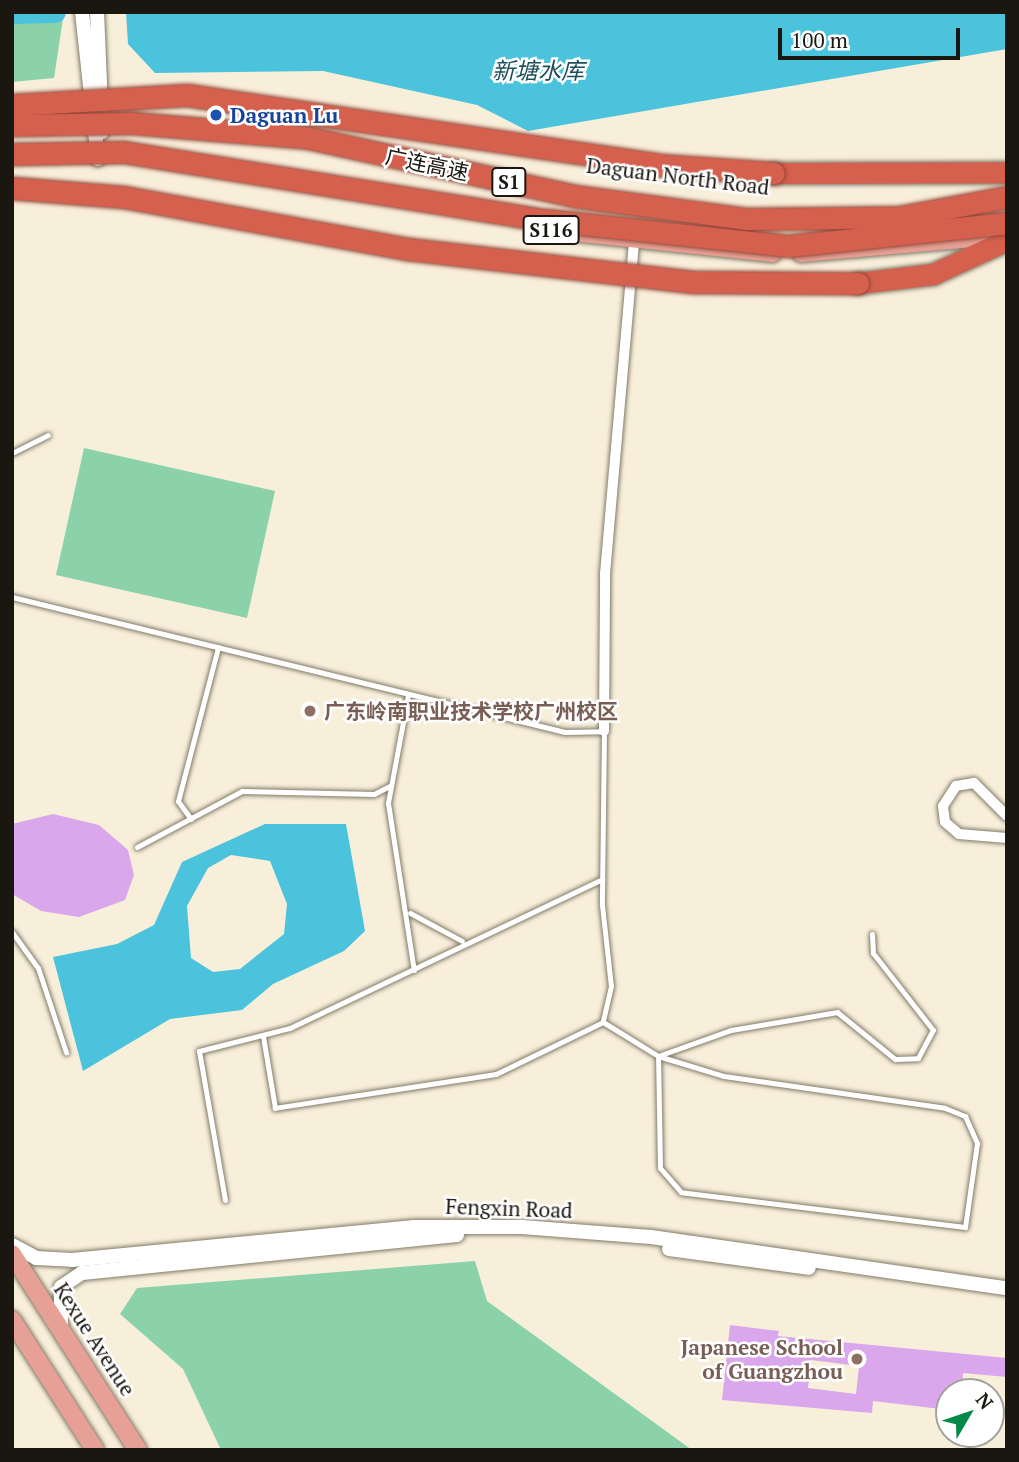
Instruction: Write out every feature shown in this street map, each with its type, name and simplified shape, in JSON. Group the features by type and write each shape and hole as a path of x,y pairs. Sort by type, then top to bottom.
{"highway":[{"path":"12,105 187,94 659,165 774,173 1007,172"},
{"name":"广连高速","path":"12,125 132,124 309,138 574,196 747,219 900,217 1007,197"},
{"name":"广连高速","path":"12,154 124,152 546,220 788,246 1007,223"},
{"path":"12,188 124,197 408,249 695,282 858,283 933,274 1007,237"}],"main road":[{"name":"Daguan North Road","path":"12,116 98,114 296,130 626,197 751,210 892,209 1007,191"},
{"name":"S116","path":"12,161 98,161 215,169 634,243 793,254 1007,237"},
{"name":"Kexue Avenue","path":"12,1254 138,1450"},
{"path":"12,1320 95,1450"}],"street":[{"path":"82,12 98,114"},
{"path":"97,12 98,161"},
{"path":"604,731 605,575 634,243"},
{"path":"1007,816 974,783 956,786 945,799 943,814 951,829 1007,838"},
{"name":"Fengxin Road","path":"63,1330 61,1287 93,1265 414,1227 522,1227 677,1240 1007,1288"},
{"name":"Fengxin Road","path":"12,1245 36,1258 93,1265 400,1238 524,1236 608,1241 1007,1296"}],"lane":[{"path":"12,453 48,435"},
{"path":"12,597 565,732 604,731 602,878 611,986 603,1021"},
{"path":"191,819 178,801 218,647"},
{"path":"408,695 390,786 410,912 414,970"},
{"path":"137,847 242,790 374,794 390,786"},
{"path":"225,1200 199,1051 263,1036 414,970 462,941 602,878"},
{"path":"410,912 462,941"},
{"path":"12,932 38,968 66,1052"},
{"path":"658,1056 731,1031 837,1012 895,1059 918,1058 933,1030 873,953 872,934"},
{"path":"263,1036 275,1108 496,1074 603,1021"},
{"path":"603,1021 658,1056 724,1076 945,1108 965,1116 977,1143 965,1227 681,1192 660,1168 658,1056"}],"green space":[{"path":"12,12 64,12 54,78 12,82"},
{"path":"84,448 275,491 247,618 56,575"},
{"path":"475,1261 487,1301 692,1450 221,1450 183,1369 120,1314 137,1288"}],"water":[{"name":"新塘水库","path":"126,12 1007,12 1007,49 528,131 477,105 323,71 155,73 128,44"},
{"path":"265,824 346,824 365,931 344,951 273,984 242,1010 170,1019 83,1071 53,957 117,944 154,925 182,862","holes":["231,855 270,861 287,904 284,934 240,969 213,972 191,958 187,906 208,868"]}],"building":[{"path":"53,814 99,825 128,850 134,875 125,900 79,917 41,911 12,894 12,824"},
{"path":"730,1325 779,1331 778,1336 1007,1358 1007,1377 963,1373 963,1378 935,1378 935,1408 873,1401 872,1413 722,1400","holes":["811,1360 859,1366 856,1394 808,1388"]}],"waterway":[{"path":"12,13 55,12"}],"place":[{"name":"Daguan Lu","path":"216,115"},
{"name":"广东岭南职业技术学校广州校区","path":"310,711"},
{"name":"Japanese School of Guangzhou","path":"857,1359"}]}
